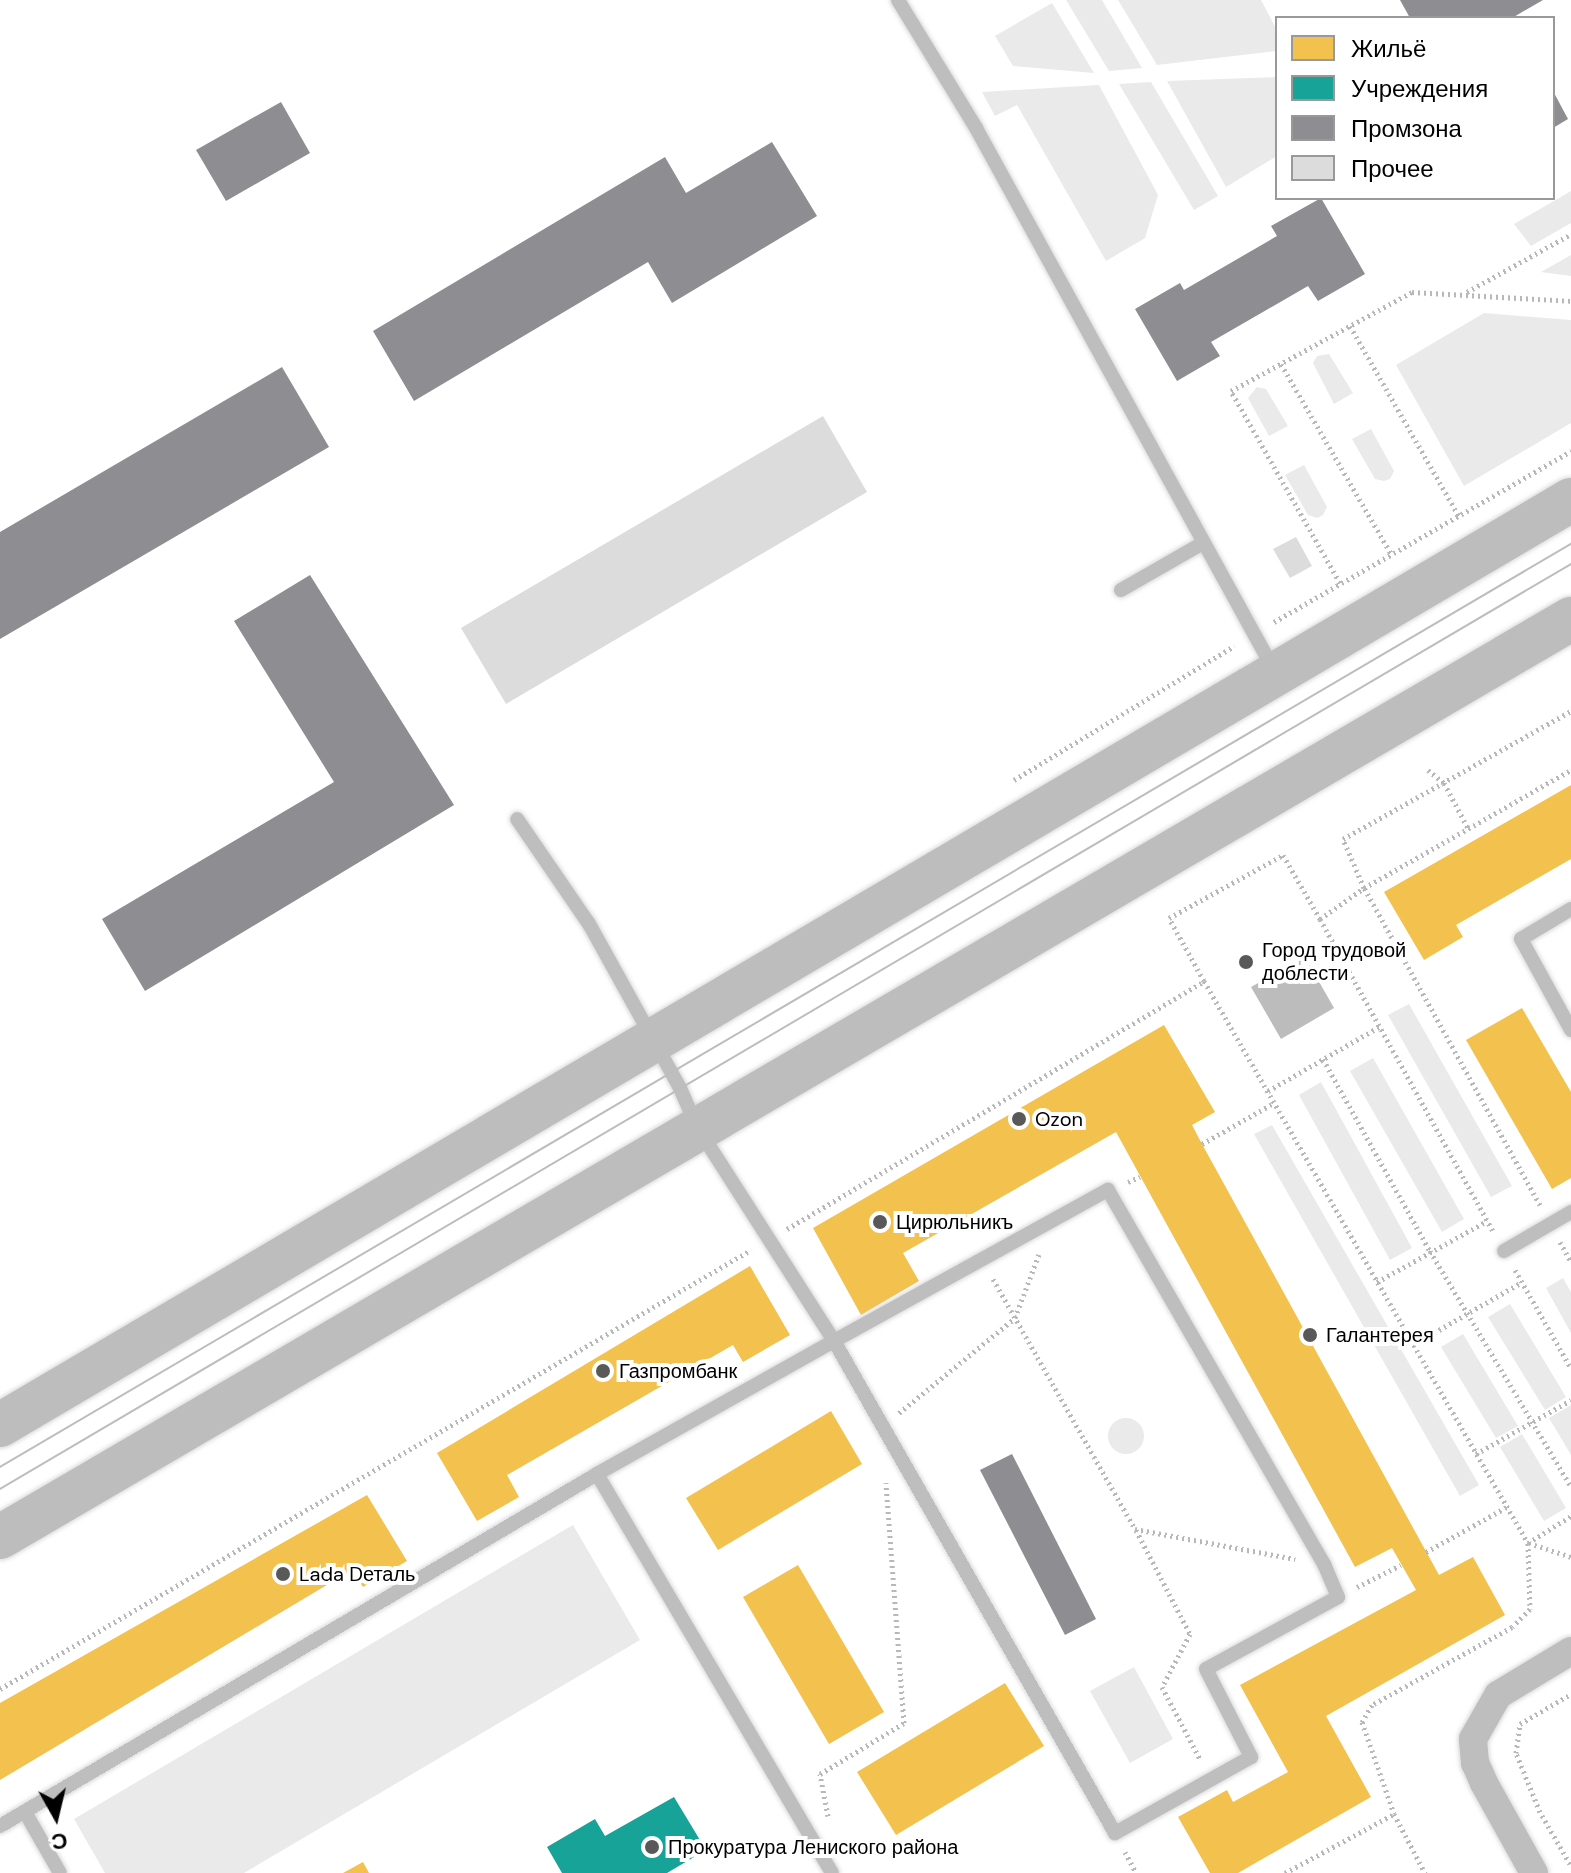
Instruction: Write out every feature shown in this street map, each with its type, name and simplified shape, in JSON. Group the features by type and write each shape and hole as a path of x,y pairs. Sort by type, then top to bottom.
{"highway":[{"path":"0,1425 1571,500"},
{"path":"0,1537 697,1127 1400,722 1571,619"}],"street":[{"path":"1534,1873 1484,1783 1475,1763 1473,1739 1480,1721 1498,1695 1571,1651"}],"lane":[{"path":"898,0 976,128 1276,674"},
{"path":"1121,590 1203,543"},
{"path":"0,1826 597,1474 834,1341 983,1261 1108,1190 1324,1564 1338,1597 1206,1669 1251,1757 1115,1833 834,1341 697,1127 680,1088 589,924 517,819"},
{"path":"1571,909 1521,939 1571,1030"},
{"path":"1504,1251 1549,1222 1571,1212"},
{"path":"597,1474 832,1873"},
{"path":"25,1812 60,1873"}],"path":[{"path":"1466,293 1571,234"},
{"path":"1571,301 1412,292 1231,391 1340,583 1571,451"},
{"path":"1350,326 1459,516"},
{"path":"1281,364 1391,554"},
{"path":"1571,711 1343,839 1364,888 1571,1262"},
{"path":"1428,770 1444,783 1468,828"},
{"path":"1320,919 1364,888 1571,770"},
{"path":"1425,1873 1394,1814 1362,1722 1372,1705 1512,1627 1530,1609 1528,1543 1169,918 1283,855 1571,1368"},
{"path":"0,1689 770,1239 1204,981"},
{"path":"1268,1091 1379,1027"},
{"path":"1323,1059 1430,1251 1470,1313 1571,1487"},
{"path":"1202,1144 1275,1103"},
{"path":"830,1831 820,1774 904,1723 882,1427 1015,1318 1052,1220"},
{"path":"1377,1282 1487,1221"},
{"path":"983,1261 1135,1529 1190,1634 1162,1687 1211,1779"},
{"path":"1413,1345 1522,1282"},
{"path":"1476,1454 1571,1400"},
{"path":"1426,1552 1507,1507"},
{"path":"1528,1543 1571,1516"},
{"path":"1135,1529 1324,1564"},
{"path":"1528,1543 1571,1557"},
{"path":"1338,1597 1401,1565"},
{"path":"1570,1864 1540,1812 1516,1753 1520,1724 1571,1694"},
{"path":"1285,1873 1394,1814"}],"shaded area":[{"path":"1066,0 1102,0 1142,68 1109,71"},
{"path":"1118,0 1261,0 1275,26 1275,51 1157,65"},
{"path":"1052,3 1094,73 1013,66 995,36"},
{"path":"1275,77 1275,157 1226,187 1167,81"},
{"path":"1151,82 1218,196 1194,210 1119,84"},
{"path":"1099,85 1158,195 1145,238 1106,261 1017,105 995,116 982,92"},
{"path":"1571,191 1571,223 1531,246 1514,224"},
{"path":"1571,255 1571,276 1541,272"},
{"path":"1484,313 1571,320 1571,423 1464,486 1396,365"},
{"path":"1329,354 1353,393 1334,404 1313,363 1317,356"},
{"path":"1257,387 1266,389 1288,426 1269,436 1248,398"},
{"path":"1371,429 1394,471 1390,479 1384,481 1375,479 1352,439"},
{"path":"1304,465 1327,507 1323,515 1317,518 1308,515 1285,475"},
{"path":"1305,957 1334,1008 1281,1039 1251,987"},
{"path":"1409,1004 1512,1186 1491,1197 1388,1015"},
{"path":"1373,1058 1464,1219 1442,1232 1350,1071"},
{"path":"1321,1082 1412,1248 1390,1260 1299,1095"},
{"path":"1272,1125 1479,1485 1460,1496 1254,1134"},
{"path":"1563,1278 1571,1292 1571,1333 1546,1288"},
{"path":"1510,1304 1566,1397 1545,1410 1488,1317"},
{"path":"1463,1334 1518,1426 1496,1438 1441,1347"},
{"path":"1571,1405 1571,1455 1549,1418"},
{"path":"1126,1418 1139,1423 1144,1436 1139,1449 1126,1454 1113,1449 1108,1436 1113,1423"},
{"path":"1522,1434 1566,1508 1544,1521 1500,1447"},
{"path":"573,1525 640,1640 244,1873 105,1873 74,1819"},
{"path":"1134,1667 1173,1739 1130,1763 1090,1691"}],"building: Жильё":[{"path":"1571,785 1571,859 1456,925 1463,937 1424,960 1384,892"},
{"path":"1522,1008 1571,1092 1571,1178 1552,1189 1466,1040"},
{"path":"1164,1025 1215,1112 1192,1125 1439,1575 1473,1557 1505,1615 1326,1716 1371,1797 1238,1873 1210,1873 1178,1817 1227,1790 1233,1802 1288,1772 1240,1685 1416,1590 1392,1548 1355,1567 1116,1132 903,1253 919,1281 861,1315 813,1228"},
{"path":"750,1266 790,1335 743,1362 733,1345 507,1475 519,1497 477,1521 437,1453"},
{"path":"831,1411 862,1464 718,1550 686,1498"},
{"path":"367,1495 407,1561 363,1587 352,1570 0,1780 0,1703"},
{"path":"798,1565 884,1712 829,1744 743,1597"},
{"path":"1005,1683 1044,1746 896,1835 857,1772"},
{"path":"363,1862 369,1873 343,1873"}],"building: Учреждения":[{"path":"674,1797 706,1850 667,1873 562,1873 547,1847 595,1819 605,1836"}],"building: Промзона":[{"path":"1400,0 1543,0 1515,16 1409,16"},
{"path":"1555,95 1568,119 1555,127"},
{"path":"281,102 310,153 226,201 196,150"},
{"path":"772,142 817,216 672,303 648,262 414,401 373,331 665,157 686,193"},
{"path":"1322,200 1365,274 1318,301 1308,286 1211,342 1220,356 1177,381 1135,309 1180,283 1184,290 1277,236 1271,226"},
{"path":"282,367 329,447 0,639 0,532"},
{"path":"310,575 454,805 145,991 102,919 334,782 234,621"},
{"path":"1012,1454 1096,1619 1065,1635 980,1470"}],"building: Прочее":[{"path":"823,416 867,492 506,704 461,628"},
{"path":"1296,537 1312,566 1290,578 1273,549"}],"tram line":[{"path":"0,1467 1571,544"},
{"path":"0,1489 1571,564"}],"place":[{"name":"Город трудовой доблести","path":"1246,962"},
{"name":"Ozon","path":"1019,1119"},
{"name":"Цирюльникъ","path":"880,1222"},
{"name":"Галантерея","path":"1310,1335"},
{"name":"Газпромбанк","path":"603,1371"},
{"name":"Lada Dеталь","path":"283,1574"},
{"name":"Прокуратура Лениского района","path":"652,1847"}]}
